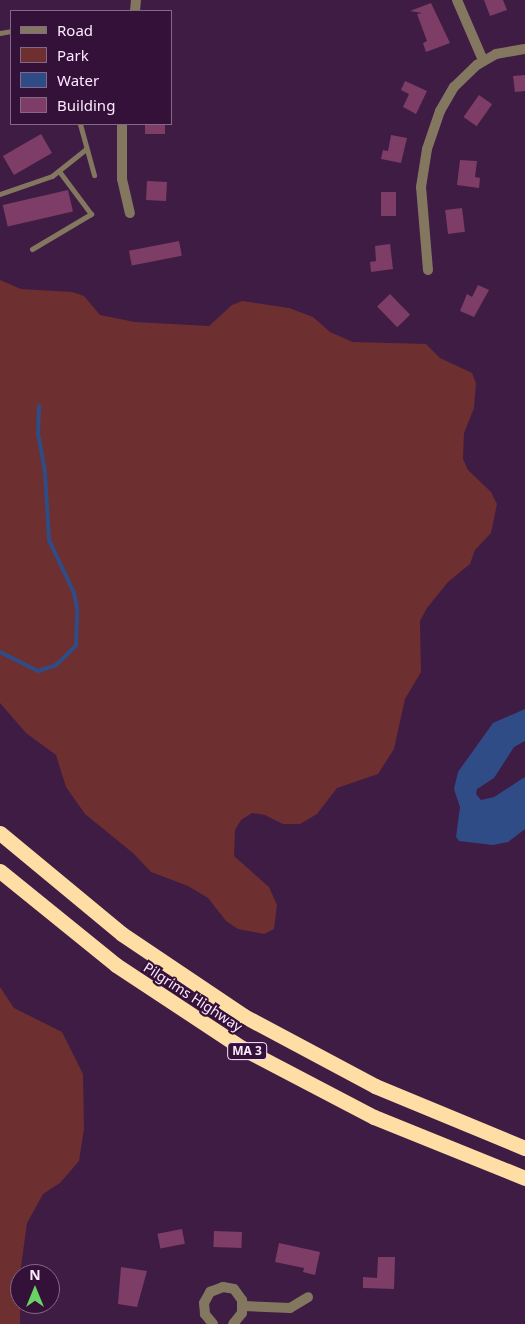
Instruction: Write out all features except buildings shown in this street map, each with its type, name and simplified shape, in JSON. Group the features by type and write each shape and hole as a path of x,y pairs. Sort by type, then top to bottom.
{"highway":[{"path":"0,824 55,881"},
{"name":"MA 3","path":"0,832 55,881"},
{"name":"Pilgrims Highway","path":"0,870 49,912 151,990 278,1069 387,1123 525,1178"},
{"path":"0,875 49,912"},
{"name":"Pilgrims Highway","path":"55,881 208,994 298,1048 413,1104 525,1148"}],"street":[{"path":"457,0 483,60"},
{"path":"428,270 420,197 427,149 449,94 465,74 483,60 525,49"},
{"path":"122,125 122,179 130,213"},
{"path":"214,1324 204,1307 212,1290 223,1287 234,1289 240,1296 243,1306 241,1316 233,1324"},
{"path":"243,1306 290,1308 308,1298"}],"lane":[{"path":"80,125 94,175"},
{"path":"0,194 59,171 86,148"},
{"path":"32,249 92,214 59,171"}],"green space":[{"path":"0,280 21,289 72,292 84,296 100,315 135,322 209,326 232,305 242,301 289,308 313,317 330,332 353,342 426,344 440,358 472,373 476,383 474,408 464,433 463,459 468,470 491,492 497,504 491,533 475,550 470,564 448,582 427,608 420,621 421,672 405,699 394,749 378,774 337,788 317,814 300,824 283,824 265,815 252,813 241,820 235,830 234,856 269,887 277,905 274,929 264,934 238,929 226,921 208,898 188,886 151,872 133,853 85,814 66,787 56,755 26,733 0,703"},
{"path":"0,987 14,1008 62,1032 83,1074 84,1129 79,1161 60,1183 43,1194 27,1223 21,1264 10,1264 10,1314 20,1314 20,1324 0,1324"}],"water":[{"path":"525,709 525,741 514,747 494,778 477,789 476,794 481,800 494,797 525,777 525,829 508,842 493,845 459,841 456,837 460,807 454,789 458,772 493,723"}],"waterway":[{"path":"0,652 38,671 56,665 76,646 77,608 74,593 49,540 45,472 38,434 39,406"}]}
